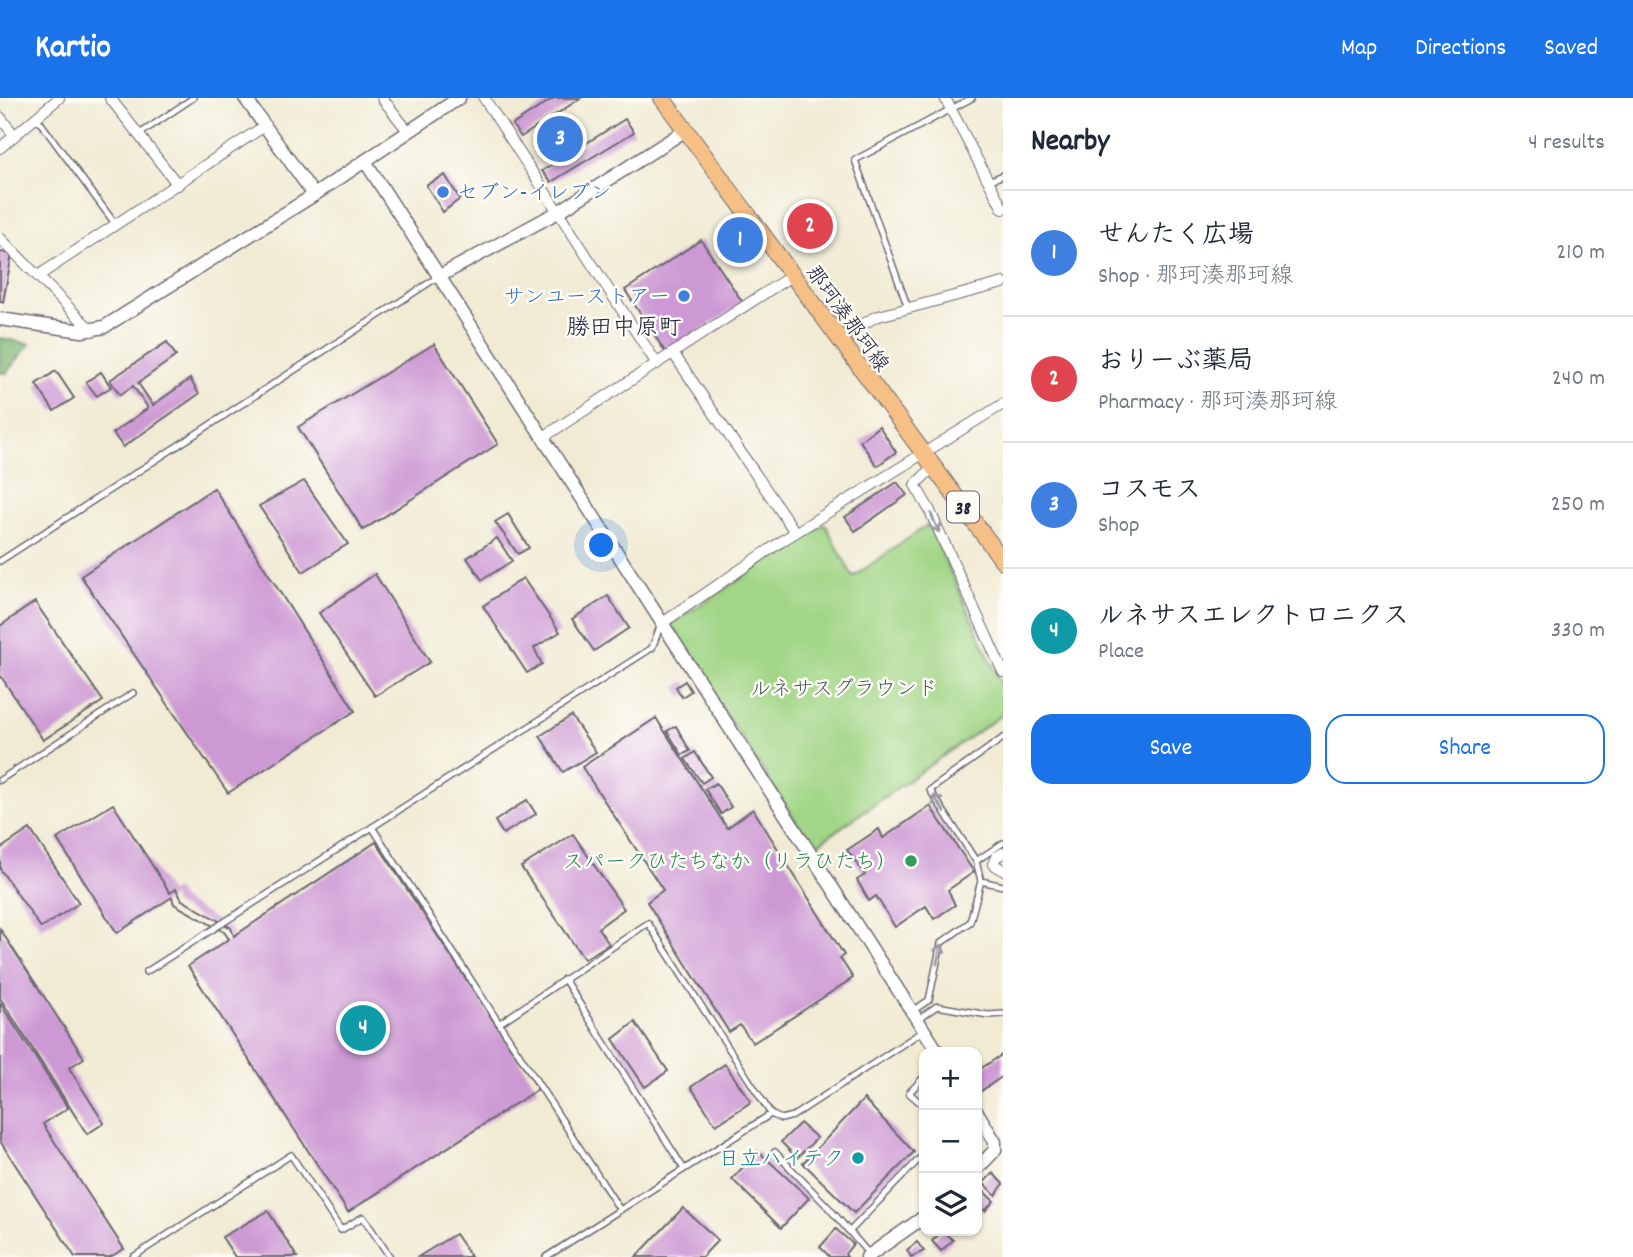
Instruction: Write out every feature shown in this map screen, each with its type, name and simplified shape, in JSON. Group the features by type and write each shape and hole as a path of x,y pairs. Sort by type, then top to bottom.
{"main road":[{"name":"那珂湊那珂線","path":"662,98 1003,561"}],"street":[{"path":"0,148 59,98"},
{"path":"110,98 178,185"},
{"path":"245,98 314,195"},
{"path":"382,98 408,131"},
{"path":"0,319 62,329 92,331 104,327 314,195 459,98"},
{"path":"484,98 657,364"},
{"path":"945,98 1003,209"},
{"path":"0,117 14,135"},
{"path":"38,276 265,125"},
{"path":"438,277 558,212 686,131"},
{"path":"365,161 935,1047"},
{"path":"0,238 92,331"},
{"path":"542,438 792,276"},
{"path":"838,340 875,317 1003,283"},
{"path":"673,353 795,533"},
{"path":"661,624 795,533 1003,404"},
{"path":"933,467 915,485 918,494 929,509 1003,673"},
{"path":"1003,853 996,857 993,864 1003,870"},
{"path":"982,1120 999,1149 982,1164"},
{"path":"868,1255 919,1220"}],"lane":[{"path":"138,135 193,98"},
{"path":"908,308 855,160 972,98"},
{"path":"36,117 116,225"},
{"path":"989,181 1003,175"},
{"path":"0,561 438,277"},
{"path":"146,972 652,648 661,624"},
{"path":"0,780 133,693"},
{"path":"917,1021 929,1000 941,943 970,922 981,881 976,861 930,790 1003,738"},
{"path":"372,827 620,1210"},
{"path":"976,861 1003,843"},
{"path":"981,881 1003,886"},
{"path":"500,1023 648,923 771,1114 781,1119 793,1116 937,1006 988,1015 1003,1014"},
{"path":"564,979 684,1169"},
{"path":"919,1082 909,1093 919,1102"},
{"path":"546,1257 771,1114"},
{"path":"775,1152 850,1231 868,1255"},
{"path":"133,1257 291,1155 341,1230 363,1217 390,1257"},
{"path":"850,1231 919,1159"}],"green space":[{"path":"0,338 30,344 6,373 0,373"},
{"name":"ルネサスグラウンド","path":"825,524 853,577 929,524 1003,688 1003,714 813,847 668,626"}],"building":[{"path":"554,98 581,98 521,137 512,125"},
{"path":"625,119 634,132 551,182 542,171"},
{"name":"セブン-イレブン","path":"445,175 460,199 443,212 426,185"},
{"name":"サンユーストアー","path":"701,240 743,303 666,353 625,290"},
{"path":"0,252 12,254 3,302 0,301"},
{"path":"167,342 176,356 138,383 153,405 190,379 199,394 123,447 113,433 148,408 133,386 120,395 110,380"},
{"path":"434,344 498,444 363,530 298,427"},
{"path":"56,371 74,398 54,411 36,384"},
{"path":"101,372 111,387 97,396 86,382"},
{"path":"879,426 896,452 877,466 860,441"},
{"path":"304,481 348,544 303,572 259,506"},
{"path":"897,482 907,495 855,531 845,517"},
{"path":"214,488 355,711 228,793 81,576"},
{"path":"508,514 529,548 518,554 495,522"},
{"path":"497,538 512,561 482,580 467,558"},
{"path":"375,574 430,662 375,696 319,613"},
{"path":"523,578 560,632 534,648 542,664 527,673 483,606"},
{"path":"608,596 629,628 594,651 572,619"},
{"path":"35,602 103,701 43,740 0,675 0,626"},
{"path":"685,681 691,691 682,697 676,687"},
{"path":"571,716 596,752 563,772 540,736"},
{"path":"656,718 727,828 753,809 844,955 840,958 853,978 753,1043 740,1025 729,1032 647,902 663,890 582,767"},
{"path":"676,726 690,751 682,755 667,731"},
{"path":"695,752 711,777 702,783 685,759"},
{"path":"716,783 731,807 721,814 705,789"},
{"path":"527,800 536,814 503,834 495,821"},
{"path":"113,804 170,893 176,889 182,900 231,928 234,936 376,842 538,1089 348,1212 188,966 229,939 224,932 174,904 172,897 117,933 57,839"},
{"name":"スパークひたちなか（リラひたち）","path":"930,806 974,872 948,890 955,905 934,919 926,906 895,927 876,896 869,901 857,880 865,875 847,850 879,829 883,838"},
{"path":"30,829 79,903 41,928 0,869 0,849"},
{"path":"573,834 624,909 598,928 609,944 584,959 521,867"},
{"path":"0,929 84,1058 69,1068 104,1123 87,1134 0,998"},
{"path":"0,1003 68,1108 43,1124 124,1249 110,1257 75,1257 0,1141"},
{"path":"635,1022 668,1071 645,1087 613,1039"},
{"path":"1003,1054 1003,1076 982,1090 982,1068"},
{"path":"725,1064 751,1102 716,1125 691,1087"},
{"name":"日立ハイテク","path":"864,1099 914,1152 854,1213 803,1163"},
{"path":"800,1123 817,1138 797,1158 781,1142"},
{"path":"758,1151 809,1198 781,1228 732,1179"},
{"path":"993,1173 1003,1184 996,1196 983,1183"},
{"path":"983,1191 994,1201 985,1211 982,1208"},
{"path":"683,1208 718,1240 702,1257 636,1257"},
{"path":"268,1211 297,1257 235,1257 222,1237"},
{"path":"836,1229 853,1244 845,1254 847,1257 830,1257 820,1247"},
{"path":"455,1234 471,1257 418,1257"},
{"path":"937,1236 948,1236 953,1240 941,1251 932,1241"},
{"path":"917,1242 924,1251 911,1257 907,1250"}],"place":[{"name":"コスモス","path":"560,139"},
{"name":"セブン-イレブン","path":"443,192"},
{"name":"おりーぶ薬局","path":"810,226"},
{"name":"せんたく広場","path":"740,240"},
{"name":"サンユーストアー","path":"684,296"},
{"name":"スパークひたちなか（リラひたち）","path":"911,861"},
{"name":"ルネサスエレクトロニクス","path":"363,1028"},
{"name":"日立ハイテク","path":"858,1158"}],"district":[{"name":"勝田中原町","path":"624,326"}]}
